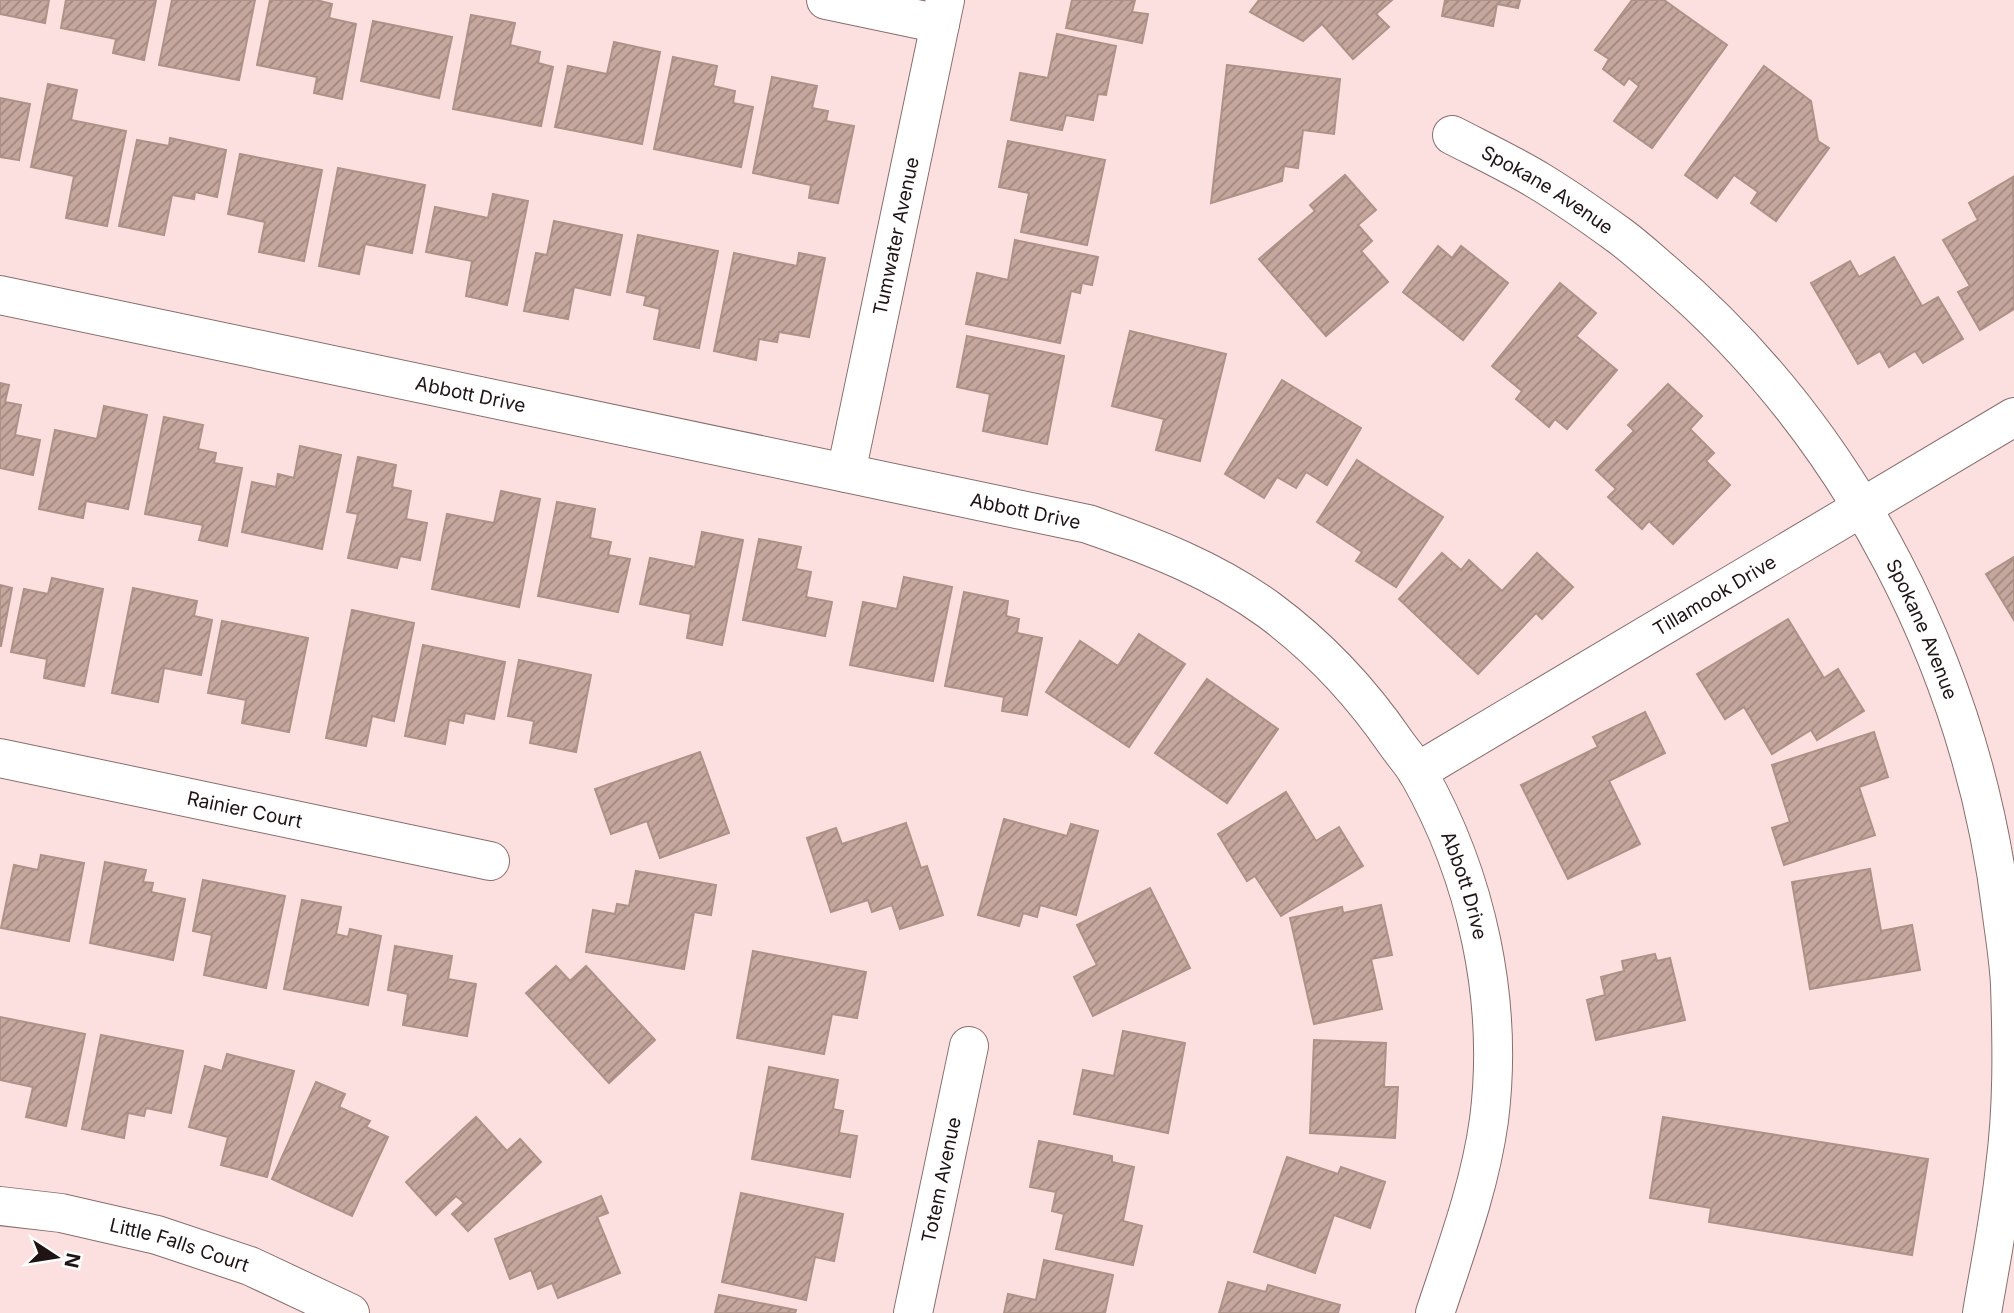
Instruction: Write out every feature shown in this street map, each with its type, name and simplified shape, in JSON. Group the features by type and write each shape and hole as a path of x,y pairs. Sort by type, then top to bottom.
{"street":[{"path":"826,0 943,12"},
{"name":"Tumwater Avenue","path":"846,473 943,12"},
{"name":"Spokane Avenue","path":"1452,135 1539,181 1622,237 1697,301 1755,360 1810,428 1863,507 1914,606 1950,692 1977,780 1997,870 2010,981 2012,1074 2006,1166 1982,1313"},
{"name":"Abbott Drive","path":"0,295 1088,524 1151,545 1212,574 1268,609 1319,652 1371,707 1417,772 1451,840 1473,903 1487,968 1493,1044 1489,1119 1476,1184 1436,1313"},
{"name":"Tillamook Drive","path":"1417,772 2014,417"},
{"name":"Rainier Court","path":"0,758 490,860"},
{"name":"Totem Avenue","path":"913,1313 969,1046"},
{"name":"Little Falls Court","path":"0,1206 61,1213 157,1235 250,1266 349,1313"}],"building":[{"path":"0,0 49,0 45,23 0,14"},
{"path":"66,0 156,0 144,60 113,53 116,39 61,28"},
{"path":"172,0 255,0 239,80 159,65"},
{"path":"270,0 316,0 332,4 329,18 356,24 342,99 314,93 317,77 257,65"},
{"path":"1072,0 1135,0 1132,12 1148,14 1142,43 1066,28"},
{"path":"1259,0 1392,0 1376,14 1389,27 1353,59 1322,24 1303,41 1250,12"},
{"path":"1445,0 1520,0 1518,8 1497,4 1493,26 1442,16"},
{"path":"1632,0 1664,0 1727,45 1652,148 1614,121 1639,86 1629,78 1624,85 1603,69 1609,59 1595,50"},
{"path":"471,15 515,23 510,45 540,52 538,63 553,67 541,126 453,109"},
{"path":"373,21 452,37 439,98 361,81"},
{"path":"1057,34 1116,46 1106,95 1098,94 1093,120 1066,115 1062,130 1011,120 1020,73 1048,78"},
{"path":"614,42 660,52 642,144 555,127 568,66 607,74"},
{"path":"673,57 717,66 713,86 735,91 733,103 753,107 741,167 654,149"},
{"path":"1227,65 1340,79 1334,134 1303,130 1298,168 1284,166 1282,181 1211,203"},
{"path":"1764,66 1811,101 1818,141 1829,148 1776,221 1751,203 1758,192 1734,175 1717,198 1685,175"},
{"path":"772,77 817,86 812,108 828,111 826,121 854,126 838,203 809,198 811,185 753,173"},
{"path":"48,84 77,90 71,120 126,131 107,226 66,218 74,176 31,167"},
{"path":"0,98 30,104 19,160 0,157"},
{"path":"170,138 226,150 217,197 195,192 194,199 172,195 164,235 119,226 137,140 169,146"},
{"path":"1008,141 1105,160 1087,245 1021,232 1029,193 999,187"},
{"path":"240,154 322,170 304,261 259,252 265,222 228,214"},
{"path":"338,168 425,185 412,253 365,244 359,274 319,266"},
{"path":"1345,175 1376,210 1358,225 1372,241 1361,251 1388,282 1326,336 1259,259 1315,211 1310,205"},
{"path":"2013,177 2014,309 1980,330 1958,292 1970,286 1943,240 1978,220 1969,203"},
{"path":"493,194 528,201 507,305 466,296 472,261 426,252 435,207 488,218"},
{"path":"554,221 622,235 610,295 574,287 568,319 524,311 536,253 547,255"},
{"path":"638,235 718,251 699,348 654,339 660,309 644,305 646,296 627,292"},
{"path":"1015,240 1098,257 1092,285 1082,283 1080,293 1071,291 1060,343 966,324 977,273 1008,280"},
{"path":"1438,246 1452,258 1461,246 1508,283 1463,340 1403,292"},
{"path":"734,253 797,266 799,253 825,258 809,337 779,332 777,342 759,339 756,360 714,351"},
{"path":"1894,257 1922,306 1938,297 1963,339 1923,363 1915,351 1889,367 1880,351 1858,364 1811,283 1850,261 1859,277"},
{"path":"1560,283 1596,313 1576,336 1617,370 1567,429 1555,419 1549,427 1516,399 1522,391 1492,366"},
{"path":"1130,331 1226,354 1200,461 1156,450 1164,419 1112,406"},
{"path":"967,336 1064,356 1047,444 983,431 990,394 957,387"},
{"path":"1282,380 1361,428 1327,485 1306,472 1296,488 1277,477 1264,498 1225,474"},
{"path":"0,383 9,385 5,402 21,405 15,435 40,440 33,475 0,468"},
{"path":"1668,384 1702,416 1690,429 1714,453 1706,461 1730,485 1673,544 1649,521 1642,529 1608,497 1616,489 1596,470 1634,431 1628,425"},
{"path":"104,406 147,415 128,509 86,501 83,518 39,509 55,430 97,439"},
{"path":"164,417 203,425 198,449 216,453 214,463 242,468 227,546 199,540 203,525 145,514"},
{"path":"300,446 341,455 322,549 242,532 252,482 276,487 278,474 294,478"},
{"path":"358,457 396,465 392,487 411,491 406,519 427,523 420,560 400,556 397,568 348,558 358,514 347,512"},
{"path":"1357,460 1443,517 1396,587 1356,561 1362,552 1317,522"},
{"path":"501,491 540,499 519,607 432,589 447,514 494,523"},
{"path":"557,502 595,509 590,538 611,542 608,555 630,559 618,612 538,596"},
{"path":"702,532 743,540 722,645 687,638 691,614 640,604 650,558 695,567"},
{"path":"759,539 801,547 796,569 811,572 806,597 832,602 825,636 743,620"},
{"path":"1442,553 1461,570 1469,560 1502,591 1537,553 1573,587 1542,619 1536,613 1478,674 1399,599"},
{"path":"2014,557 2014,620 1986,574"},
{"path":"904,577 952,587 933,681 850,665 863,602 897,609"},
{"path":"52,578 103,589 84,686 44,678 47,659 11,652 24,589 48,594"},
{"path":"0,585 12,588 1,646 0,646"},
{"path":"133,588 197,601 194,616 212,620 201,675 164,668 158,702 112,693"},
{"path":"964,592 1008,601 1006,616 1019,619 1017,633 1042,638 1027,715 1002,711 1004,697 945,686"},
{"path":"352,610 414,623 394,721 372,716 366,746 326,738"},
{"path":"1788,619 1824,678 1838,669 1864,711 1817,740 1811,730 1772,754 1744,707 1725,719 1697,674"},
{"path":"222,621 308,638 289,732 242,723 246,700 208,693"},
{"path":"1139,634 1185,664 1129,747 1046,692 1080,641 1118,666"},
{"path":"423,645 505,662 494,719 465,713 463,723 449,720 445,744 405,736"},
{"path":"519,660 591,675 576,752 530,743 534,721 508,716"},
{"path":"1207,679 1278,729 1227,803 1155,753"},
{"path":"1645,712 1665,753 1609,781 1640,844 1568,879 1521,785 1598,747 1593,737"},
{"path":"1874,732 1888,777 1859,787 1875,835 1784,865 1772,828 1790,822 1772,765"},
{"path":"700,752 729,833 660,858 647,821 611,834 595,789"},
{"path":"1286,792 1316,841 1339,827 1363,866 1281,916 1255,876 1247,881 1218,834"},
{"path":"1004,819 1067,836 1071,824 1098,831 1076,915 1040,905 1037,917 1023,913 1019,926 978,915"},
{"path":"906,823 921,868 927,866 943,915 900,929 892,905 872,912 868,900 831,912 807,838 836,828 842,844"},
{"path":"41,855 84,863 69,941 1,928 14,865 38,870"},
{"path":"105,862 146,870 143,882 153,883 151,892 185,899 173,960 90,943"},
{"path":"1870,869 1881,931 1912,925 1920,970 1810,989 1792,882"},
{"path":"636,871 716,885 711,915 694,912 684,969 586,952 593,910 615,914 617,904 629,906"},
{"path":"203,880 285,896 266,988 204,975 212,935 193,931"},
{"path":"1150,888 1190,968 1093,1016 1074,977 1097,965 1077,925"},
{"path":"302,900 341,907 336,934 348,937 350,929 381,936 368,1005 284,989"},
{"path":"1381,905 1392,955 1371,959 1382,1009 1314,1024 1290,918 1342,907 1343,913"},
{"path":"395,946 452,956 448,979 476,984 467,1036 403,1025 408,994 388,990"},
{"path":"753,951 866,972 857,1018 832,1014 824,1054 737,1038"},
{"path":"1655,954 1657,961 1670,958 1685,1020 1596,1040 1587,1000 1605,995 1601,977 1624,971 1622,961"},
{"path":"556,966 570,981 586,966 655,1040 609,1083 526,993"},
{"path":"0,1017 85,1034 66,1126 26,1117 33,1087 0,1080"},
{"path":"1123,1031 1185,1043 1168,1133 1074,1114 1083,1070 1114,1076"},
{"path":"101,1035 183,1051 171,1113 146,1108 144,1116 128,1113 124,1138 82,1129"},
{"path":"1314,1040 1386,1043 1384,1087 1398,1087 1395,1138 1310,1133"},
{"path":"227,1054 294,1071 267,1177 221,1165 228,1137 189,1127 205,1066 222,1071"},
{"path":"769,1067 838,1080 833,1109 843,1111 839,1133 857,1136 850,1177 752,1159"},
{"path":"316,1082 345,1094 339,1107 370,1121 366,1127 388,1137 352,1216 272,1179"},
{"path":"476,1117 507,1151 520,1139 541,1162 468,1231 452,1214 464,1203 456,1196 436,1215 406,1182"},
{"path":"1663,1117 1928,1159 1912,1255 1709,1222 1711,1208 1650,1198"},
{"path":"1039,1141 1112,1156 1112,1162 1134,1167 1123,1221 1142,1226 1133,1265 1056,1249 1064,1214 1052,1211 1056,1192 1030,1187"},
{"path":"1287,1157 1338,1174 1341,1167 1385,1182 1370,1228 1334,1215 1315,1273 1254,1252"},
{"path":"741,1193 843,1214 834,1261 815,1257 806,1300 722,1282"},
{"path":"601,1196 608,1213 597,1217 620,1273 558,1298 552,1283 538,1289 531,1270 510,1279 495,1239"},
{"path":"1044,1260 1113,1275 1105,1313 1004,1313 1008,1294 1036,1300"},
{"path":"1228,1282 1266,1292 1268,1285 1340,1305 1338,1313 1219,1313"},
{"path":"719,1295 796,1310 795,1313 715,1313"}]}
